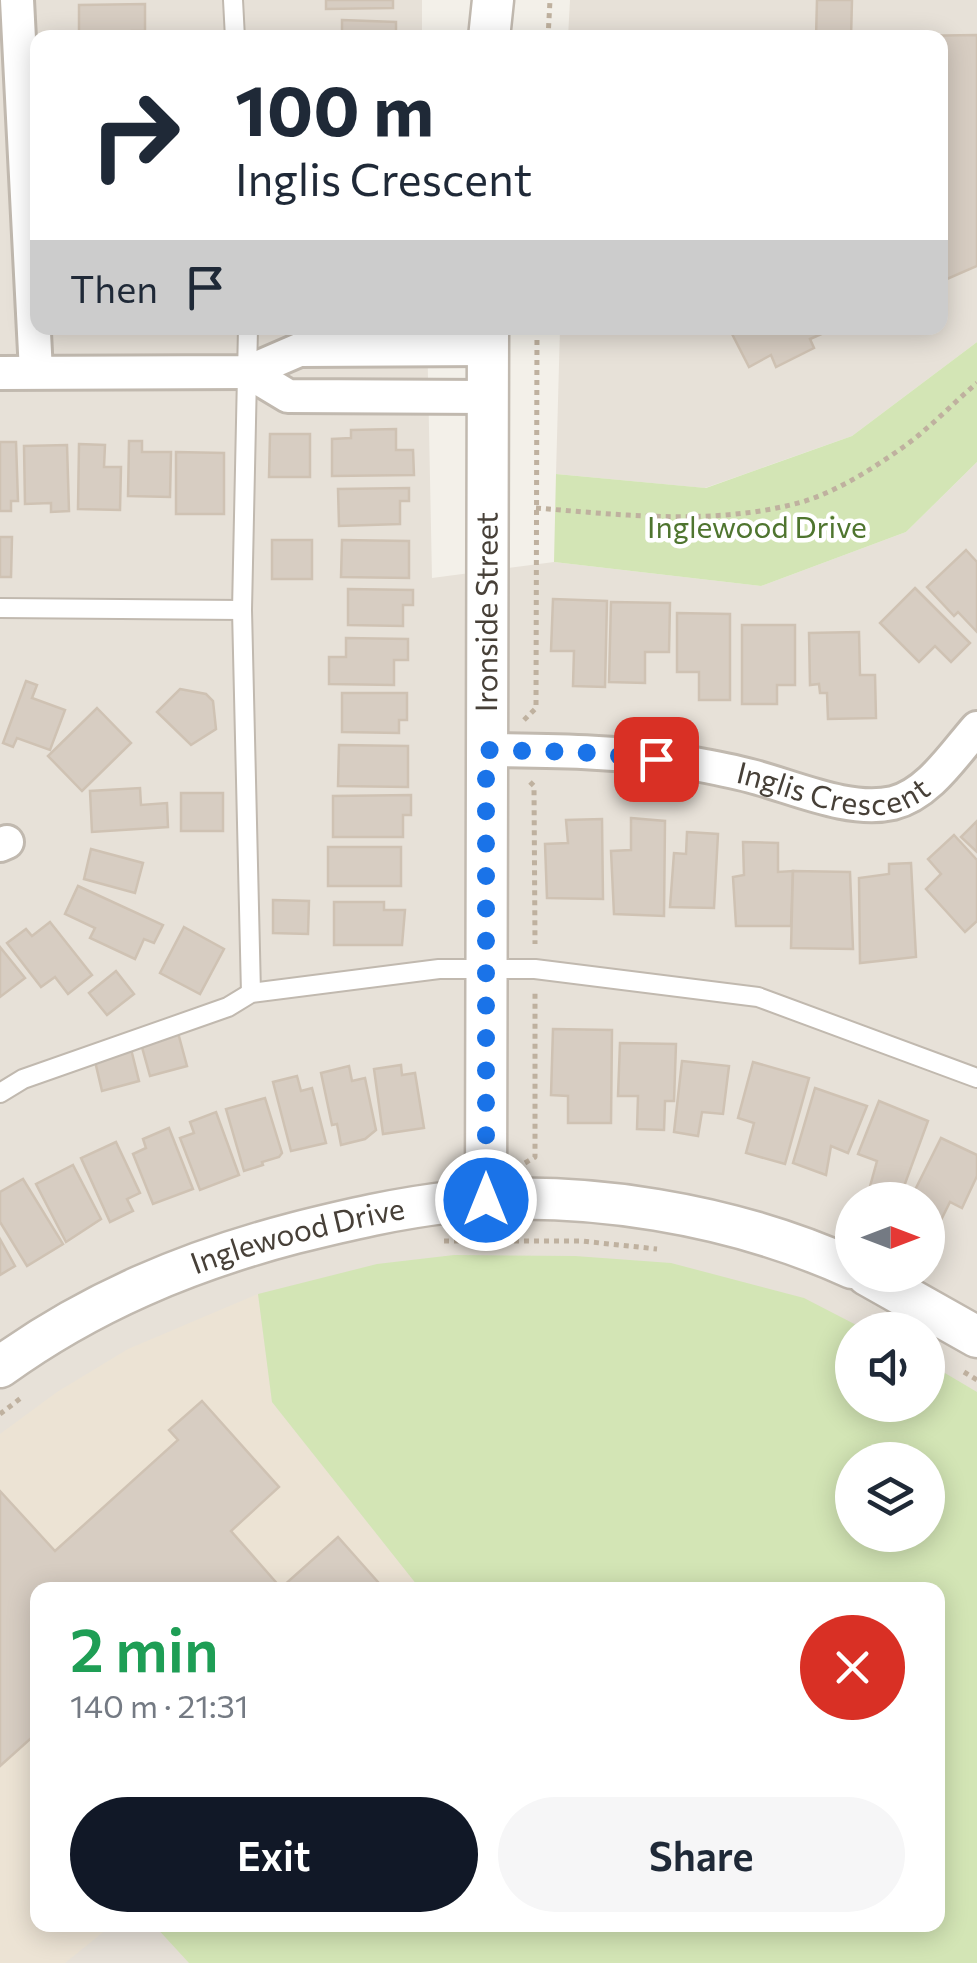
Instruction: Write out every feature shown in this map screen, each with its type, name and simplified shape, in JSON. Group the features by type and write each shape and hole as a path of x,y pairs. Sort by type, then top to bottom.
{"street":[{"path":"17,0 30,255"},
{"path":"482,0 486,30"},
{"path":"488,30 493,0"},
{"path":"34,335 36,372"},
{"path":"0,373 248,372 300,350 489,338"},
{"name":"Ironside Street","path":"486,1200 489,338"},
{"path":"248,372 288,396 489,396"},
{"name":"Inglis Crescent","path":"486,750 579,752 683,762 746,774 847,802 882,804 923,788 977,728"},
{"name":"Inglewood Drive","path":"8,1372 44,1335 120,1293 223,1252 368,1214 486,1200 594,1204 678,1214 756,1232 835,1262"},
{"path":"898,1292 977,1337"}],"lane":[{"path":"233,0 234,30"},
{"path":"248,335 242,610 250,993"},
{"path":"0,608 242,610"},
{"path":"0,1093 22,1079 228,1007 250,993 439,968 535,969 758,997 977,1078"}],"path":[{"path":"548,30 550,0"},
{"path":"524,720 536,708 537,335"},
{"path":"536,508 667,517 718,516 802,502 867,471 906,445 977,383"},
{"path":"444,1241 581,1241 660,1250"},
{"path":"0,1414 8,1372"}],"shaded area":[{"path":"0,0 422,0 422,30 30,30 30,335 427,335 432,578 554,562 761,586 906,532 977,462 977,1963 0,1963"},
{"path":"570,0 977,0 977,342 852,436 705,488 556,474 560,335 948,335 948,30 568,30"},
{"path":"258,1294 272,1402 415,1582 30,1582 30,1932 103,1932 65,1963 0,1963 0,1434 57,1392 128,1349"}],"green space":[{"name":"Inglewood Drive","path":"977,342 977,462 906,532 761,586 554,562 556,474 706,488 852,436"},
{"path":"454,1255 575,1256 671,1263 804,1298 835,1314 835,1422 945,1422 945,1373 977,1392 977,1963 189,1963 160,1932 945,1932 945,1582 415,1582 272,1402 258,1294 377,1264"}],"building":[{"path":"326,0 393,0 393,8 326,9"},
{"path":"817,0 852,0 851,30 816,30"},
{"path":"145,4 145,30 79,30 79,5"},
{"path":"342,20 396,22 396,30 342,30"},
{"path":"948,35 977,35 977,266 948,279"},
{"path":"733,335 819,335 810,339 814,348 776,367 771,355 749,367"},
{"path":"396,429 396,450 413,450 414,475 332,476 332,439 351,438 351,430"},
{"path":"270,434 310,434 310,477 269,477"},
{"path":"129,441 142,441 142,452 171,452 170,497 128,496"},
{"path":"0,442 16,442 18,501 11,501 11,511 0,511"},
{"path":"79,444 105,445 104,467 121,467 120,510 78,509"},
{"path":"67,445 69,511 51,512 51,503 25,504 24,446"},
{"path":"176,452 224,453 224,514 176,514"},
{"path":"409,488 409,501 400,501 400,524 339,526 338,489"},
{"path":"0,537 12,537 11,577 0,577"},
{"path":"272,540 312,540 312,579 272,579"},
{"path":"342,540 409,541 409,578 341,577"},
{"path":"966,550 977,562 977,632 958,612 954,616 927,587"},
{"path":"915,588 970,643 951,662 935,646 919,662 880,623"},
{"path":"348,589 413,590 413,605 403,605 403,626 348,625"},
{"path":"553,599 607,601 605,687 573,686 574,651 551,651"},
{"path":"611,602 670,603 669,652 645,652 645,683 609,682"},
{"path":"677,613 730,614 730,700 699,700 699,672 677,672"},
{"path":"742,625 795,625 795,685 777,685 777,704 742,704"},
{"path":"859,632 860,675 875,675 876,718 828,719 827,693 820,693 819,684 810,685 809,633"},
{"path":"346,638 408,639 408,660 394,660 394,685 329,684 329,657 346,657"},
{"path":"26,681 37,685 32,698 65,710 50,750 17,738 13,747 3,743"},
{"path":"180,689 206,694 213,701 216,729 191,745 157,712"},
{"path":"342,693 407,693 407,720 399,720 399,733 342,732"},
{"path":"97,708 131,743 82,791 48,756"},
{"path":"339,745 408,746 408,787 338,786"},
{"path":"140,788 141,805 167,803 168,827 92,832 90,791"},
{"path":"181,793 223,793 223,831 181,831"},
{"path":"411,795 411,815 403,815 403,837 333,837 333,796"},
{"path":"631,818 665,821 664,916 614,914 611,851 631,850"},
{"path":"602,819 603,899 547,898 545,844 568,843 566,820"},
{"path":"977,821 977,852 961,837"},
{"path":"687,832 718,834 714,908 670,907 674,853 686,854"},
{"path":"954,835 977,860 977,921 965,932 926,889 941,874 928,859"},
{"path":"743,842 778,843 778,872 793,871 791,926 736,926 733,877 744,875"},
{"path":"328,847 401,847 401,886 328,886"},
{"path":"91,849 143,863 135,893 84,879"},
{"path":"911,863 916,957 860,963 859,878 889,874 889,864"},
{"path":"793,871 850,872 853,949 791,948"},
{"path":"78,886 163,925 154,943 144,939 135,959 90,938 95,928 65,914"},
{"path":"273,900 309,901 308,934 273,933"},
{"path":"334,902 384,902 384,910 405,910 402,945 334,945"},
{"path":"50,922 92,975 68,994 55,977 41,987 7,943 26,929 32,936"},
{"path":"184,927 224,949 200,994 160,973"},
{"path":"0,947 25,978 0,997"},
{"path":"116,971 134,994 107,1015 89,993"},
{"path":"177,1029 187,1066 150,1076 140,1040"},
{"path":"553,1029 612,1030 611,1123 568,1123 568,1096 551,1095"},
{"path":"620,1043 676,1044 674,1101 665,1101 664,1130 637,1129 638,1096 618,1096"},
{"path":"130,1045 139,1081 102,1091 94,1057"},
{"path":"682,1061 729,1066 723,1114 702,1112 698,1136 674,1132"},
{"path":"753,1062 809,1078 785,1164 746,1153 754,1123 738,1118"},
{"path":"401,1065 402,1075 415,1073 424,1128 383,1134 374,1069"},
{"path":"349,1066 352,1081 365,1078 376,1130 365,1139 341,1145 337,1124 332,1125 321,1073"},
{"path":"297,1076 301,1091 312,1088 326,1143 291,1151 273,1082"},
{"path":"815,1088 867,1106 848,1153 831,1146 826,1175 793,1163"},
{"path":"265,1098 282,1153 244,1171 226,1109"},
{"path":"879,1101 928,1121 906,1182 871,1182 877,1161 858,1154"},
{"path":"216,1112 239,1175 200,1190 180,1138 194,1133 190,1122"},
{"path":"169,1128 193,1189 153,1204 133,1154 146,1148 143,1139"},
{"path":"941,1138 977,1155 977,1176 962,1208 950,1202 945,1212 945,1182 919,1182"},
{"path":"116,1142 140,1193 127,1199 133,1211 110,1222 81,1158"},
{"path":"73,1165 101,1219 66,1242 36,1184"},
{"path":"23,1179 63,1244 27,1266 0,1222 0,1192"},
{"path":"0,1239 15,1266 0,1275"},
{"path":"202,1401 279,1487 231,1531 276,1582 30,1582 30,1739 0,1766 0,1491 55,1551 178,1440 169,1430"},
{"path":"338,1537 378,1582 288,1582"}],"route":[{"path":"486,1200 486,750 656,759"}]}
